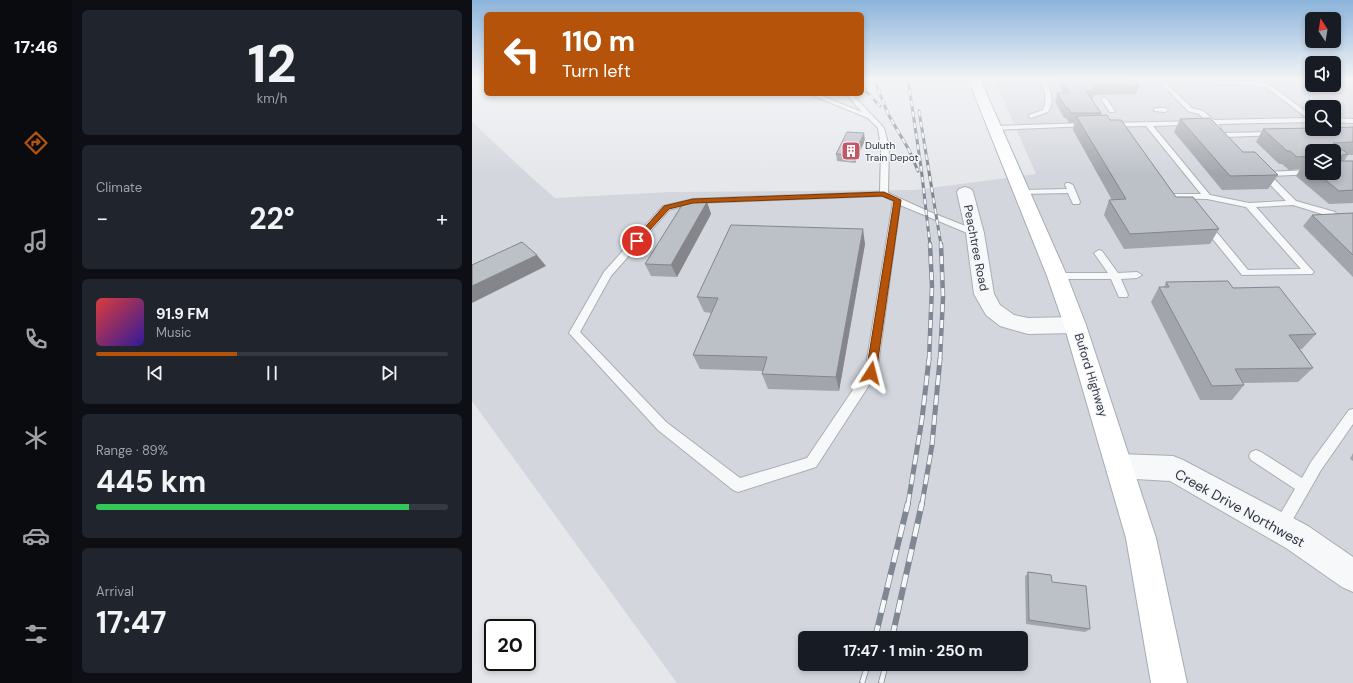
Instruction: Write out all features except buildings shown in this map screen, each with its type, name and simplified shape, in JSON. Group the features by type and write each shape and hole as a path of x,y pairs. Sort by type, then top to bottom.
{"main road":[{"name":"Buford Highway","path":"987,111 1057,276 1075,325 1141,538 1169,683"}],"street":[{"name":"Peachtree Road","path":"965,192 975,233 984,294 993,310 1007,321 1028,326 1075,325"},
{"name":"Creek Drive Northwest","path":"1119,466 1173,469 1297,537 1353,576"}],"lane":[{"path":"854,111 872,118"},
{"path":"865,111 882,128 884,146 884,194"},
{"path":"1044,129 1032,118 1046,111"},
{"path":"1197,111 1205,112 1212,122 1236,146"},
{"path":"1172,116 1177,123"},
{"path":"1103,125 1305,119"},
{"path":"1341,120 1353,121"},
{"path":"1118,124 1127,136"},
{"path":"1148,124 1206,198"},
{"path":"994,128 1044,129 1096,125"},
{"path":"1225,135 1282,133"},
{"path":"1294,203 1262,171 1305,172"},
{"path":"1161,184 1170,196 1206,198 1249,205 1294,203 1332,214"},
{"path":"1022,192 1070,188 1076,202"},
{"path":"897,200 871,373 811,463 738,485 662,426 574,333 607,274 666,208 693,201 884,194 975,233"},
{"path":"1183,196 1192,208"},
{"path":"1202,220 1245,273 1309,272 1249,205"},
{"path":"1099,253 1114,276 1123,295"},
{"path":"1057,276 1137,275"},
{"path":"1280,528 1316,466 1353,414"},
{"path":"1256,456 1304,487"}],"shaded area":[{"path":"1008,111 1305,111 1305,136 1341,136 1341,111 1353,111 1353,683 677,683 472,401 472,122 555,198 671,192 915,190 1036,174"}],"railway":[{"path":"887,111 909,150 918,171"},
{"path":"913,111 930,245"},
{"path":"919,111 941,245"},
{"path":"929,360 932,286 930,244"},
{"path":"940,360 943,297 941,244"},
{"path":"908,504 922,419 929,359"},
{"path":"922,504 932,445 940,359"},
{"path":"877,631 908,503"},
{"path":"894,631 922,503"},
{"path":"862,683 866,671"},
{"path":"881,683 884,671"}],"place":[{"name":"Duluth Train Depot","path":"851,151"}],"route":[{"path":"637,241 666,208 693,201 884,194 897,200 871,373"}]}
